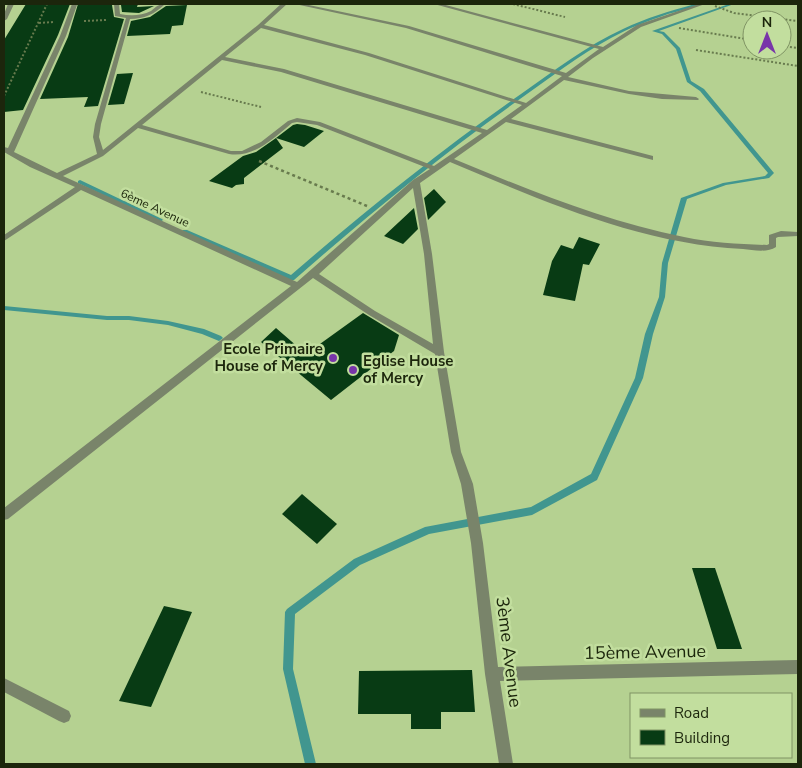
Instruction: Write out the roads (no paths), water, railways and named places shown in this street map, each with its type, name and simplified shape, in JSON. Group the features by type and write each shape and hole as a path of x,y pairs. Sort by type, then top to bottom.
{"street":[{"path":"4,19 11,4"},
{"path":"116,4 117,15 128,19 154,13 162,4"},
{"path":"59,175 91,162 101,155 260,26 284,4"},
{"path":"298,4 407,28 614,91 660,98 696,100"},
{"path":"437,4 604,49"},
{"path":"4,515 313,274 416,182 639,26 703,4"},
{"path":"7,150 63,36 74,5"},
{"path":"101,155 96,137 98,124 128,19"},
{"path":"260,26 366,54 527,105"},
{"path":"220,58 282,70 487,132"},
{"path":"136,126 231,152 243,153 263,144 290,122 297,120 318,124 436,168"},
{"path":"505,120 650,158"},
{"name":"6ème Avenue","path":"7,150 298,286"},
{"path":"450,159 563,206 652,234 720,245 769,248 773,245 772,237 774,236 779,234 798,234"},
{"name":"3ème Avenue","path":"416,182 428,254 439,352 456,452 466,484 477,543 492,674 506,764"},
{"path":"4,239 82,186"},
{"path":"313,274 372,313 439,352"},
{"name":"15ème Avenue","path":"492,674 798,667"},
{"path":"4,685 64,716"}],"waterway":[{"path":"185,231 292,278 380,203 440,156 571,62 623,30 652,18 698,4"},
{"path":"310,764 288,669 290,612 357,562 428,530 532,511 594,477 639,378 649,334 662,297 665,263 684,198 725,184 767,177 771,173 702,90 689,82 678,49 663,33 654,31 732,4"},
{"path":"80,182 160,220"},
{"path":"4,308 168,323 204,332 219,338"}],"place":[{"name":"Ecole Primaire House of Mercy","path":"333,358"},
{"name":"Eglise House of Mercy","path":"353,370"}]}
